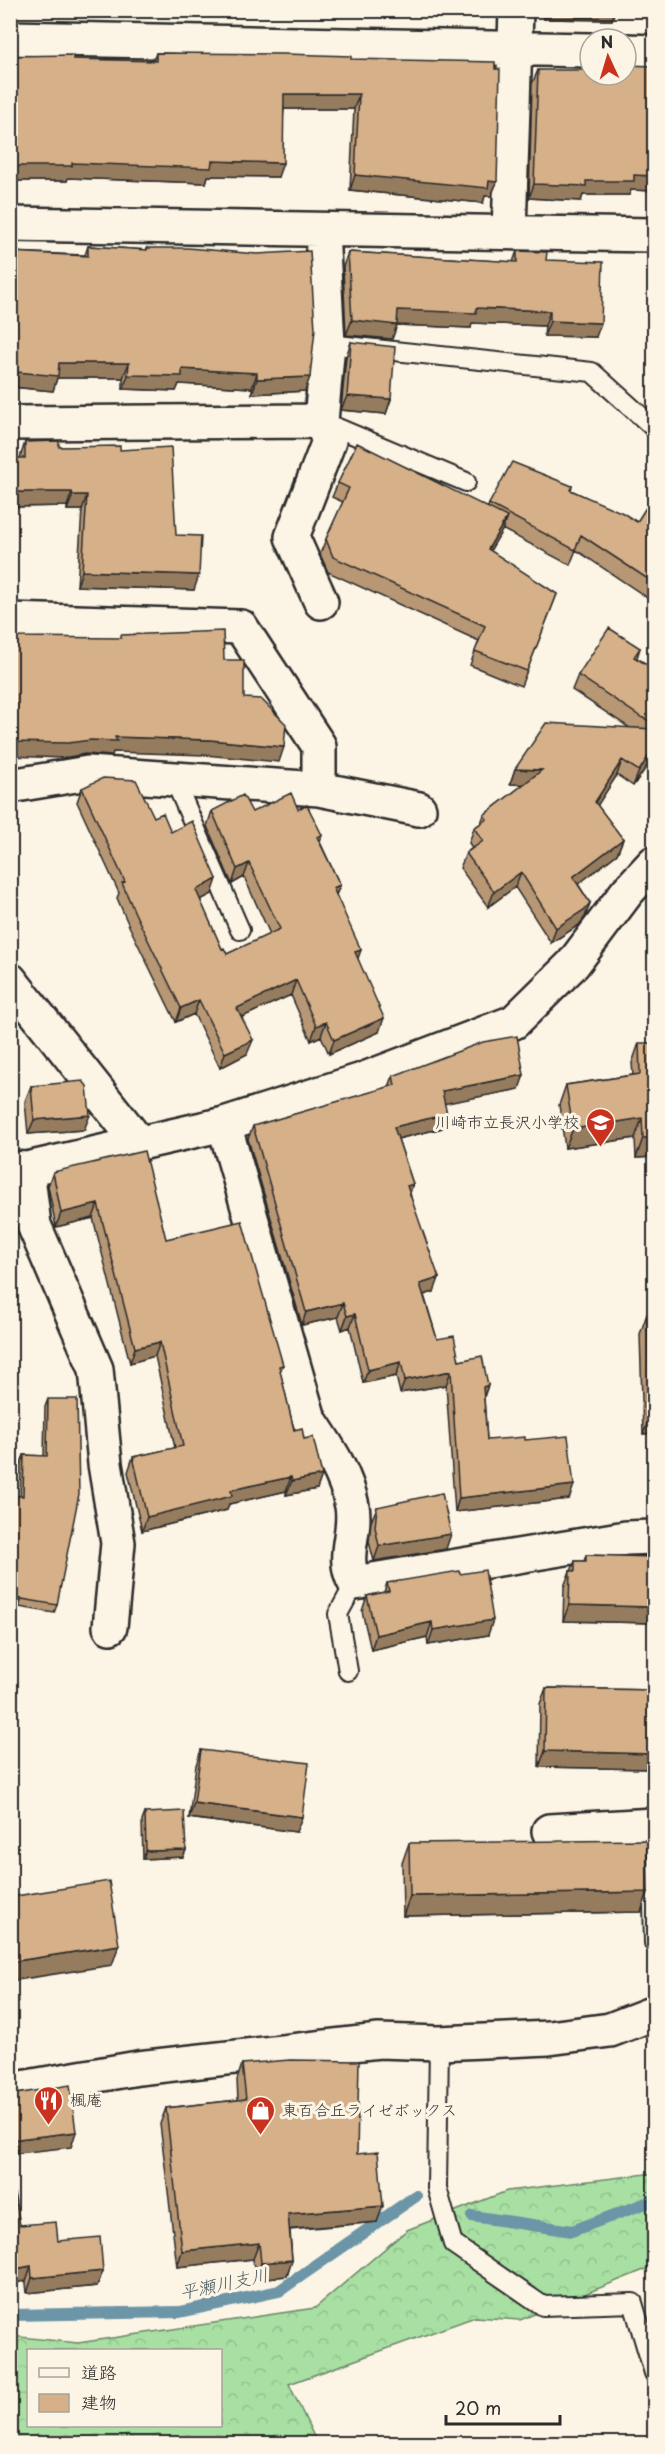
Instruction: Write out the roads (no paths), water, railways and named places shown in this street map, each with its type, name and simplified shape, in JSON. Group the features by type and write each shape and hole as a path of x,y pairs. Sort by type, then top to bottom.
{"street":[{"path":"509,232 516,10"},
{"path":"10,38 578,50"},
{"path":"638,51 654,52"},
{"path":"10,224 654,235"},
{"path":"321,602 292,537 329,441 321,421 328,344 322,231"},
{"path":"10,423 321,421"},
{"path":"10,620 241,627 318,746 320,789"},
{"path":"10,786 88,773 320,789 419,809"},
{"path":"110,1627 118,1543 105,1464 96,1369 34,1225 19,1169 224,1124 362,1080 514,1022 573,964 627,892 654,863"},
{"path":"10,980 139,1143"},
{"path":"224,1124 309,1419 337,1461 352,1507 348,1569 355,1583 626,1538 654,1537"},
{"path":"549,1831 653,1825"},
{"path":"10,2090 204,2059 378,2041 439,2043 549,2038 610,2030 654,2013"}],"lane":[{"path":"328,344 592,372 654,428"},
{"path":"321,421 466,482"},
{"path":"174,779 240,930"},
{"path":"348,1671 338,1614 355,1583"},
{"path":"653,1825 654,1943"},
{"path":"439,2043 437,2188 453,2244 543,2306 633,2303 654,2373"}],"waterway":[{"name":"平瀬川支川","path":"10,2315 180,2312 279,2291 416,2196"},
{"name":"平瀬川支川","path":"472,2216 572,2231 654,2200"}],"place":[{"name":"川崎市立長沢小学校","path":"600,1148"},
{"name":"楓庵","path":"49,2126"},
{"name":"東百合丘ライゼボックス","path":"261,2136"}]}
